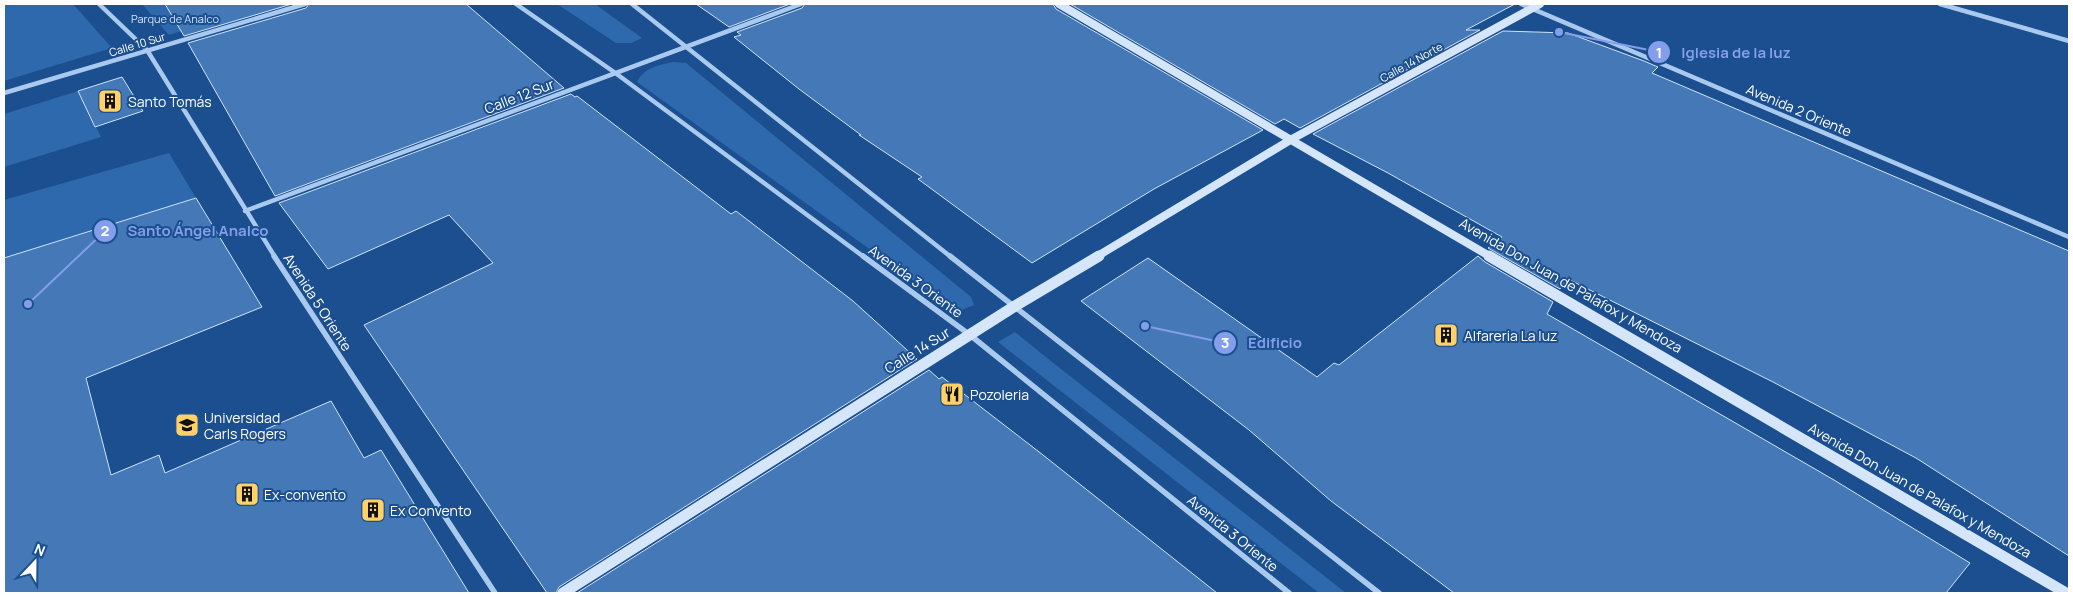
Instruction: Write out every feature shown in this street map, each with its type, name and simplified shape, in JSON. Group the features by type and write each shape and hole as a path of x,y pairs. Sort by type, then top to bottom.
{"main road":[{"name":"Avenida Don Juan de Palafox y Mendoza","path":"1059,4 2066,593"},
{"name":"Calle 14 Norte","path":"1292,139 1540,4"},
{"name":"Calle 14 Sur","path":"563,593 1015,306 1292,139"}],"street":[{"name":"Avenida 5 Oriente","path":"99,4 147,50 245,211 495,593"},
{"name":"Calle 10 Sur","path":"4,93 305,4"},
{"name":"Avenida 3 Oriente","path":"516,4 614,72 970,335 1290,593"},
{"path":"632,4 1379,593"},
{"name":"Calle 12 Sur","path":"245,211 614,72 801,4"},
{"name":"Avenida 2 Oriente","path":"1521,4 2069,237"},
{"path":"1940,4 2069,41"}],"green space":[{"path":"4,4 73,4 112,48 4,81"},
{"name":"Parque de Analco","path":"142,4 270,4 169,35"},
{"path":"557,4 595,4 642,38 631,43 616,43"},
{"path":"673,62 686,63 971,297 974,305 959,311 953,309 637,82 643,73 648,70"},
{"path":"78,91 101,137 4,167 4,114"},
{"path":"169,153 196,198 4,258 4,200"},
{"path":"1015,332 1346,593 1319,593 998,342"}],"building":[{"name":"Parque de Analco","path":"165,4 292,4 184,36"},
{"path":"309,4 466,4 564,88 275,196 188,43 306,8"},
{"path":"696,4 790,4 729,27"},
{"path":"805,4 1053,4 1056,9 1263,130 1154,189 1032,263 918,179 922,177 859,135 861,135 734,37 741,35 737,32 802,8"},
{"path":"1070,4 1515,4 1466,30 1480,30 1300,128 1284,119 1275,124"},
{"path":"1503,31 1568,33 1644,61 1658,67 1652,73 2069,251 2069,556 1916,458 1773,382 1566,278 1560,289 1488,248 1502,237 1388,173 1313,134"},
{"name":"Santo Tomás","path":"122,77 143,111 95,127 78,91"},
{"path":"571,94 575,97 577,96 731,214 736,211 853,301 917,359 559,587 556,593 547,593 364,325 493,263 449,215 328,269 279,203"},
{"path":"196,198 262,307 86,378 111,475 159,455 165,473 331,401 364,458 381,450 469,593 4,593 4,258"},
{"path":"1478,256 1553,302 1547,314 1834,480 1970,563 1946,593 1454,593 1331,501 1249,430 1081,301 1148,258 1317,377 1334,363 1339,365"},
{"path":"929,370 939,379 942,377 1043,455 1217,593 577,593"}],"place":[{"name":"Iglesia de la luz","path":"1559,32"},
{"name":"Santo Tomás","path":"110,101"},
{"name":"Santo Ángel Analco","path":"28,304"},
{"name":"Edificio","path":"1145,326"},
{"name":"Alfareria La luz","path":"1446,335"},
{"name":"Pozoleria","path":"952,394"},
{"name":"Universidad Carls Rogers","path":"187,425"},
{"name":"Ex-convento","path":"247,494"},
{"name":"Ex Convento","path":"373,510"}]}
